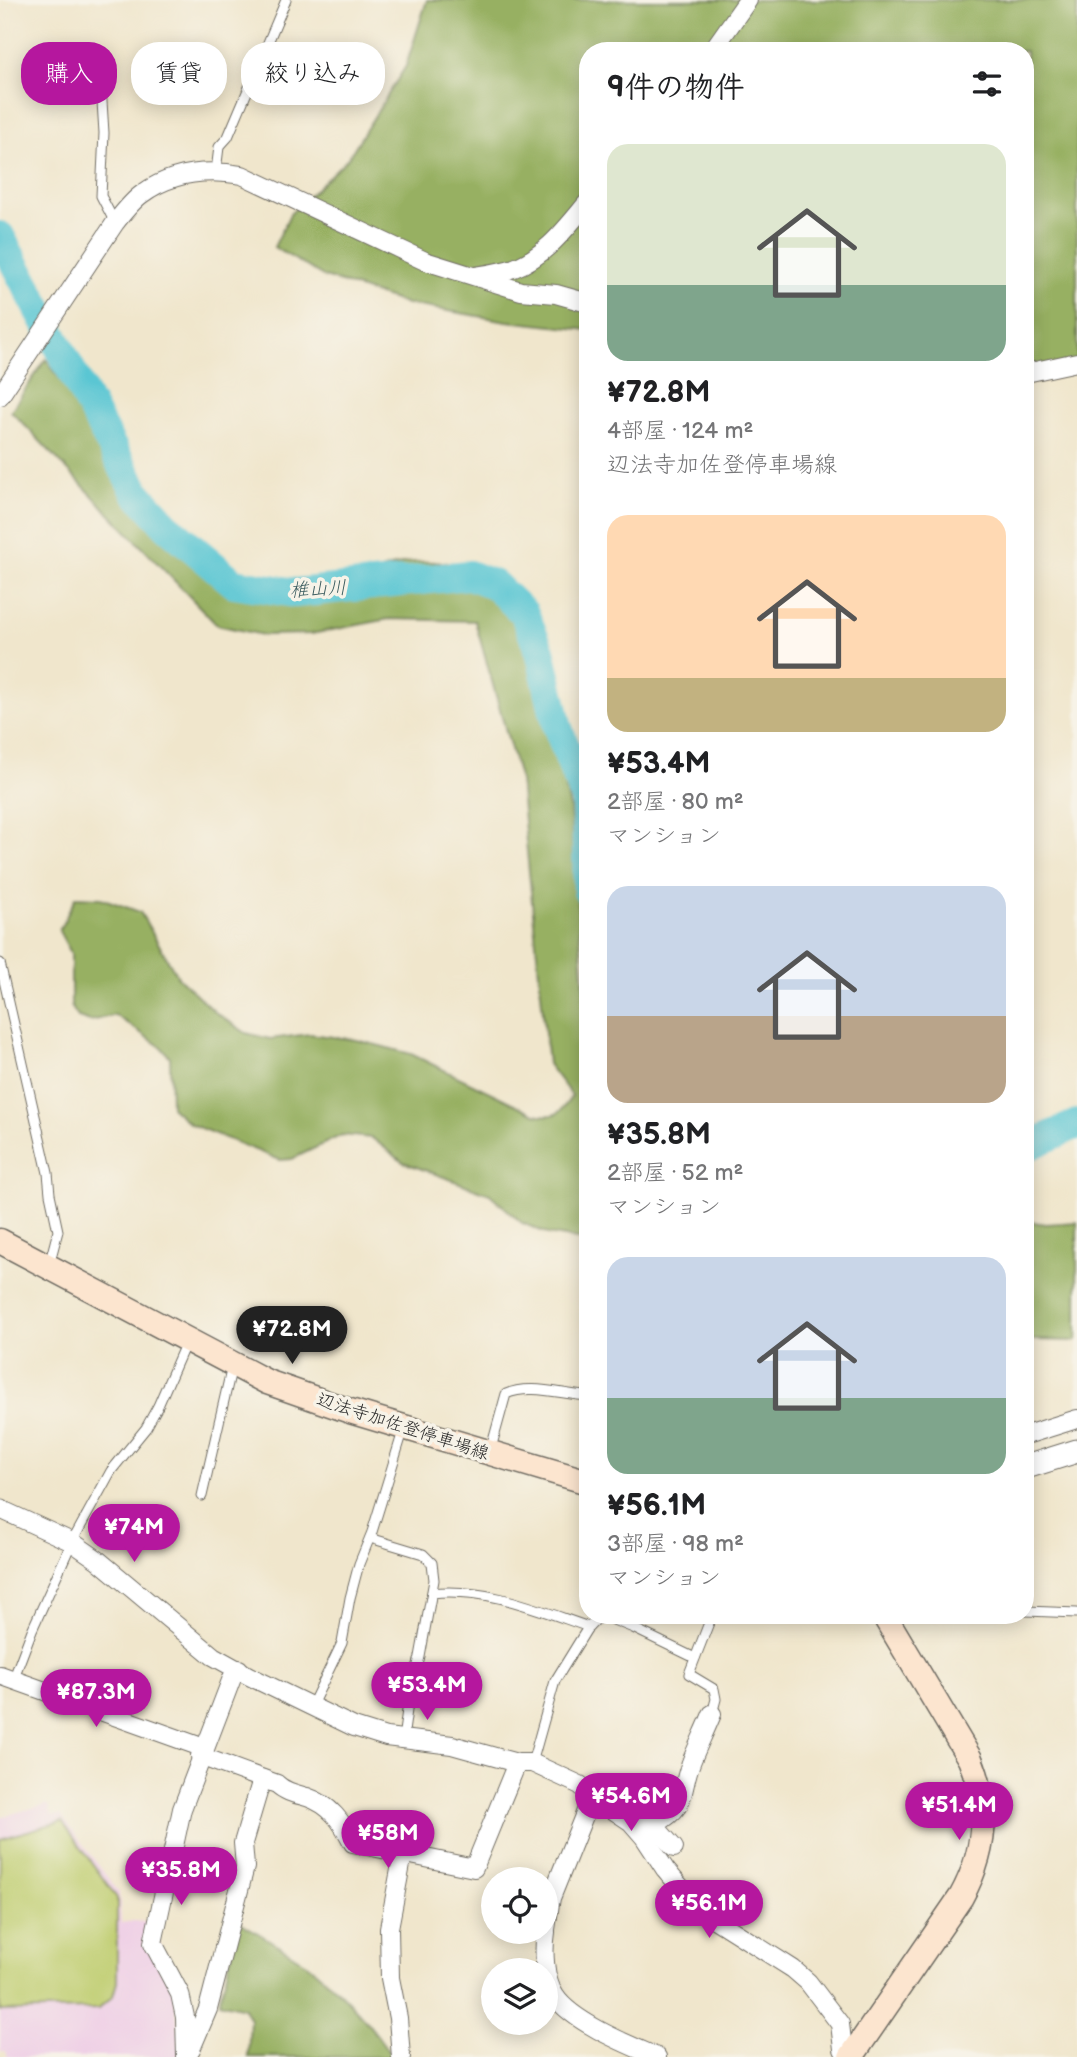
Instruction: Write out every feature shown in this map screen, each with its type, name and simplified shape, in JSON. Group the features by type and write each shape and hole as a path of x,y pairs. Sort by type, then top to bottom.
{"main road":[{"name":"辺法寺加佐登停車場線","path":"0,1241 267,1382 350,1411 579,1479"},
{"path":"849,2057 961,1897 973,1876 984,1834 978,1782 970,1759 889,1624"}],"street":[{"path":"718,42 748,0"},
{"path":"0,396 115,223 141,195 157,185 192,173 216,171 242,175 425,261 521,291 556,294 579,300"},
{"path":"473,277 513,269 529,261 553,243 579,213"},
{"path":"1034,371 1077,362"},
{"path":"1034,1432 1077,1419"},
{"path":"1034,1464 1077,1451"},
{"path":"0,1509 72,1542 98,1560 213,1656 361,1729 403,1739 453,1745 525,1763 580,1785 631,1822 665,1869 700,1910 793,1969 808,1982 840,2024 843,2049 849,2057"},
{"path":"186,2055 185,2017 180,1994 153,1943 181,1809 232,1678 239,1670"},
{"path":"7,1677 202,1752 277,1784 288,1792 325,1805 340,1819 353,1843 474,1868 525,1763"},
{"path":"654,1825 674,1811 683,1797 690,1765 712,1714"},
{"path":"186,2055 208,2009 245,1867 243,1843 262,1779"},
{"path":"592,1796 607,1795 654,1825 674,1848"},
{"path":"558,1881 592,1796"},
{"path":"401,2057 398,2018 390,1978 389,1928 403,1854"},
{"path":"546,1944 547,1979 555,1997 593,2027 657,2057"}],"lane":[{"path":"216,171 219,148 228,137 286,0"},
{"path":"102,105 104,133 101,196 115,223"},
{"path":"0,963 48,1173 58,1231 49,1266"},
{"path":"7,1677 32,1630 72,1542 111,1471 146,1428 187,1340"},
{"path":"202,1496 232,1365"},
{"path":"489,1454 506,1394 518,1390 579,1395"},
{"path":"312,1705 342,1643 359,1564 370,1538 405,1427"},
{"path":"370,1538 429,1558 435,1569 403,1739"},
{"path":"432,1593 459,1593 526,1605 579,1624"},
{"path":"1034,1611 1077,1613"},
{"path":"580,1624 589,1627"},
{"path":"525,1763 555,1681 592,1624"},
{"path":"623,1624 695,1658"},
{"path":"708,1624 689,1674 714,1689 716,1699 712,1714"}],"shaded area":[{"path":"48,1804 52,1815 61,1815 119,1893 121,1923 153,1923 174,1990 181,2057 8,2057 6,2051 0,2051 0,1817"}],"green space":[{"path":"427,0 1077,0 1077,366 1034,381 1034,42 579,42 579,329 507,321 407,304 325,277 274,247 290,214 348,158 381,105 385,105 385,99 406,66"},
{"path":"46,359 180,555 232,596 270,602 405,563 455,563 480,569 508,595 520,611 530,626 570,807 579,922 579,1239 548,1234 522,1223 490,1194 403,1162 372,1138 342,1135 292,1159 280,1160 190,1124 171,1107 170,1057 161,1047 115,1015 90,1021 78,1017 71,1006 71,953 59,931 76,897 101,898 140,912 178,977 215,1012 246,1033 270,1039 310,1034 357,1040 411,1054 535,1114 553,1115 564,1107 572,1096 548,1064 520,781 475,621 389,619 311,634 263,635 217,625 11,411"},
{"path":"1034,1222 1077,1222 1077,1341 1034,1340"},
{"path":"62,1821 117,1898 117,1982 113,1996 98,2009 0,2011 0,1839"},
{"path":"240,1922 304,1962 328,1981 364,2019 392,2057 248,2057 250,2020 244,2008 219,2002"}],"waterway":[{"name":"椎山川","path":"0,236 136,492 167,526 234,583 295,593 469,575 495,585 524,613 540,651 558,728 579,783"},
{"name":"椎山川","path":"1034,1143 1077,1124"}]}
